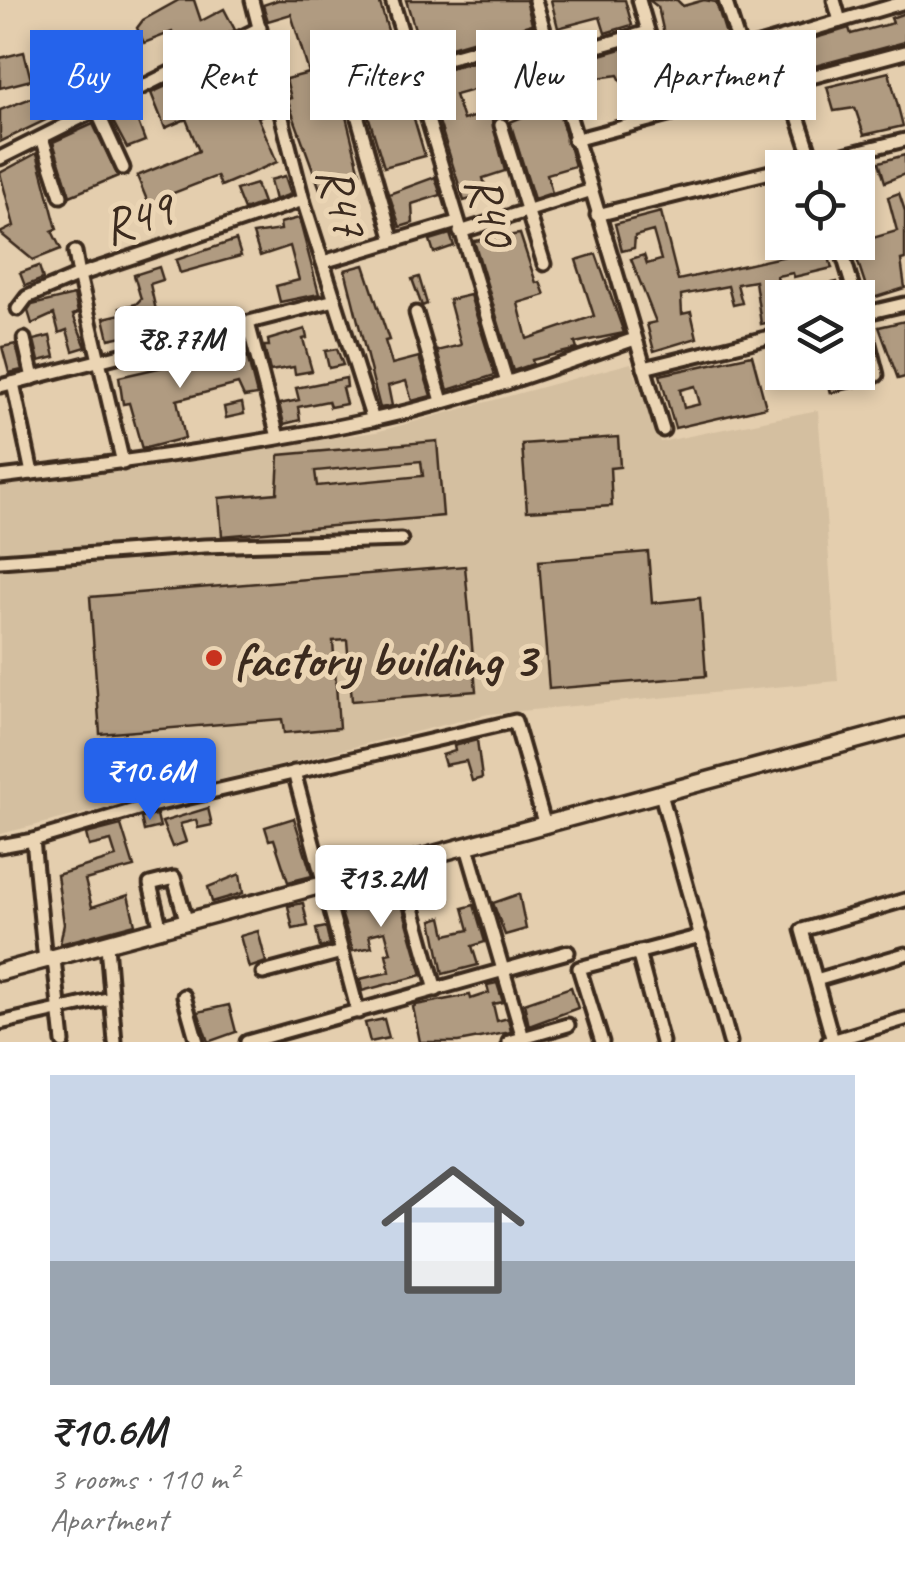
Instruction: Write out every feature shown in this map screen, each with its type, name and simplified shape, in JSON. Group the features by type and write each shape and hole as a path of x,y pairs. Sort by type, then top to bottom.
{"street":[{"name":"R47","path":"252,0 303,200 373,420"},
{"name":"R40","path":"392,0 401,30"},
{"path":"536,0 544,30"},
{"path":"638,0 647,30"},
{"path":"725,0 735,30"},
{"path":"834,0 840,21"},
{"path":"809,30 905,2"},
{"path":"143,87 260,28"},
{"path":"816,76 905,52"},
{"path":"0,158 78,120"},
{"path":"100,120 123,168"},
{"path":"359,120 394,241"},
{"name":"R40","path":"427,120 508,383"},
{"path":"569,120 663,430"},
{"path":"574,140 649,120"},
{"path":"799,120 809,150"},
{"path":"501,125 544,264"},
{"path":"42,138 61,196"},
{"path":"869,150 905,140"},
{"path":"596,214 765,173"},
{"path":"323,262 590,192"},
{"name":"R49","path":"123,463 79,276 303,200"},
{"path":"18,309 27,296 79,276 74,252"},
{"path":"32,474 6,384 335,300"},
{"path":"875,306 905,304"},
{"path":"416,314 442,401"},
{"path":"248,322 278,437"},
{"path":"644,368 765,338"},
{"path":"24,339 33,378"},
{"path":"0,477 123,463 373,420 508,383 635,339"},
{"path":"875,368 877,375"},
{"path":"0,561 204,546 401,540"},
{"path":"0,846 515,721 545,826"},
{"path":"0,972 905,726"},
{"path":"294,772 358,1012"},
{"path":"661,794 730,1042"},
{"path":"34,840 63,1042"},
{"path":"467,847 504,970 514,1041 568,1025"},
{"path":"401,865 436,990"},
{"path":"161,930 150,884 174,878 188,923"},
{"path":"905,900 802,930 830,1041 905,1019"},
{"path":"602,1042 579,968 700,936"},
{"path":"107,945 115,1042"},
{"path":"263,973 342,952"},
{"path":"247,1042 568,952"},
{"path":"638,952 662,1042"},
{"path":"816,980 905,954"},
{"path":"184,996 197,1042"},
{"path":"0,1023 112,998"}],"shaded area":[{"path":"631,363 660,442 818,410 838,681 488,714 0,834 0,482 376,432"}],"building":[{"path":"179,0 194,0 201,21 224,9 235,30 163,30 163,36 144,43 143,30 137,28 143,20"},
{"path":"278,0 379,0 388,30 310,30 310,120 347,120 360,173 320,189 290,107 290,78 309,73 291,14 268,21 263,5"},
{"path":"406,0 526,0 532,24 511,30 476,30 476,40 456,46 456,30 415,30"},
{"path":"551,0 625,0 632,25 605,33 600,17 558,28"},
{"path":"649,0 677,0 683,6 704,0 716,2 725,30 663,30 658,7"},
{"path":"905,13 905,42 816,66 816,38 849,28 851,34 893,23 891,18"},
{"path":"617,50 617,75 597,78 597,56"},
{"path":"24,52 30,80 0,88 0,58"},
{"path":"476,61 476,89 456,95 456,66"},
{"path":"889,72 903,126 864,135 855,108 834,111 827,87"},
{"path":"163,87 163,120 184,120 165,128 151,93"},
{"path":"30,98 30,120 46,120 0,142 0,110"},
{"path":"456,98 463,120 476,116 476,120 492,120 505,171 483,178 487,194 464,201 438,120 456,120"},
{"path":"112,120 137,120 145,141 127,148"},
{"path":"186,120 259,120 277,162 221,186 217,176 163,197 151,210 137,176 199,151"},
{"path":"370,120 414,120 425,156 384,167"},
{"path":"561,120 575,166 547,174 552,193 534,199 510,122"},
{"path":"93,124 118,176 70,196 53,142"},
{"path":"37,153 57,229 52,231 61,249 33,260 0,233 14,226 0,173"},
{"path":"905,155 905,174 885,182 879,162"},
{"path":"285,176 291,194 275,200 270,180"},
{"path":"435,177 441,195 412,204 413,223 400,227 389,194"},
{"path":"256,184 263,203 244,210 236,190"},
{"path":"899,193 905,211 905,259 901,260 905,288 875,297 875,280 864,280 857,260 875,260 875,237 897,231 888,197"},
{"path":"661,212 678,280 768,260 830,260 832,268 765,280 765,323 761,324 755,281 737,284 742,303 733,305 728,286 681,295 682,314 691,312 697,338 654,351 647,324 656,322 631,259 644,255 647,264 661,260 653,231 635,236 634,248 622,251 615,224"},
{"path":"299,218 319,294 280,302 276,286 299,280 290,246 260,256 253,234 281,230 280,223"},
{"path":"450,234 454,246 434,253 430,240"},
{"path":"520,234 536,283 540,282 545,295 518,303 527,339 594,316 576,260 596,254 624,333 575,343 577,349 532,360 533,364 513,371 474,241"},
{"path":"236,240 241,256 180,273 176,260"},
{"path":"364,265 389,340 385,341 392,364 419,357 431,396 412,401 406,381 388,386 392,406 380,408 345,270"},
{"path":"39,266 43,279 25,286 20,273"},
{"path":"159,267 163,280 150,284 160,328 109,339 104,318 121,314 120,308 136,304 141,299 134,275"},
{"path":"419,277 427,304 422,306 412,279"},
{"path":"74,295 78,313 73,315 86,347 73,351 67,330 59,333 54,314 32,324 28,311 32,305"},
{"path":"470,295 495,375 448,390 437,351 461,345 449,300"},
{"path":"905,321 905,377 898,379 879,327"},
{"path":"305,329 307,338 303,339 312,371 295,374 294,367 270,371 264,346 269,346 268,340"},
{"path":"50,336 55,357 39,361 34,340"},
{"path":"16,344 22,370 9,373 2,347"},
{"path":"226,347 229,360 247,356 257,395 244,397 238,384 177,400 185,438 142,449 129,403 123,404 119,377 163,367 162,362 178,360 177,354"},
{"path":"337,349 343,365 329,368 325,351"},
{"path":"752,355 766,407 675,428 660,375","holes":["695,386 700,404 684,408 680,390"]},
{"path":"346,378 347,387 342,388 346,404 330,407 328,401 298,407 300,420 284,424 279,404 299,400 296,388"},
{"path":"242,403 244,414 226,418 224,407"},
{"path":"618,437 620,467 610,468 612,506 527,511 522,444"},
{"path":"437,441 443,516 222,536 219,498 277,493 279,455","holes":["421,461 423,476 317,486 315,471"]},
{"path":"648,552 652,603 700,598 706,676 549,689 539,561"},
{"name":"factory building 3","path":"465,566 476,691 352,701 347,640 333,641 339,728 284,733 282,719 100,734 90,597"},
{"path":"477,740 482,778 472,781 466,761 445,765 442,755 455,751 454,746"},
{"path":"208,808 212,825 198,828 196,820 180,824 186,842 172,847 162,822"},
{"path":"157,815 160,827 144,831 141,818"},
{"path":"294,818 312,876 288,882 274,839 269,840 265,827"},
{"path":"121,825 134,867 85,880 92,907 128,895 135,924 60,944 64,924 57,875 116,857 111,841 89,846 86,834"},
{"path":"440,870 444,887 421,893 417,876"},
{"path":"240,874 243,893 212,902 208,887"},
{"path":"395,880 422,975 362,991 360,979 390,972 386,954 391,953 385,931 369,935 372,947 353,951 340,909 346,907 342,893"},
{"path":"519,894 526,929 505,935 493,903"},
{"path":"303,903 308,926 293,929 288,906"},
{"path":"474,905 485,942 472,946 478,965 443,974 432,920 442,917 446,935 469,930 463,908"},
{"path":"326,927 330,945 320,948 316,929"},
{"path":"258,931 266,962 249,968 240,936"},
{"path":"497,983 503,1002 493,1004 497,1021 508,1018 511,1032 458,1042 420,1042 413,1007 470,995 471,999 489,993 487,985"},
{"path":"571,987 578,1008 529,1026 524,1003"},
{"path":"229,1005 236,1032 208,1042 198,1012"},
{"path":"384,1019 389,1038 370,1042 365,1023"}],"place":[{"name":"factory building 3","path":"214,658"}]}
